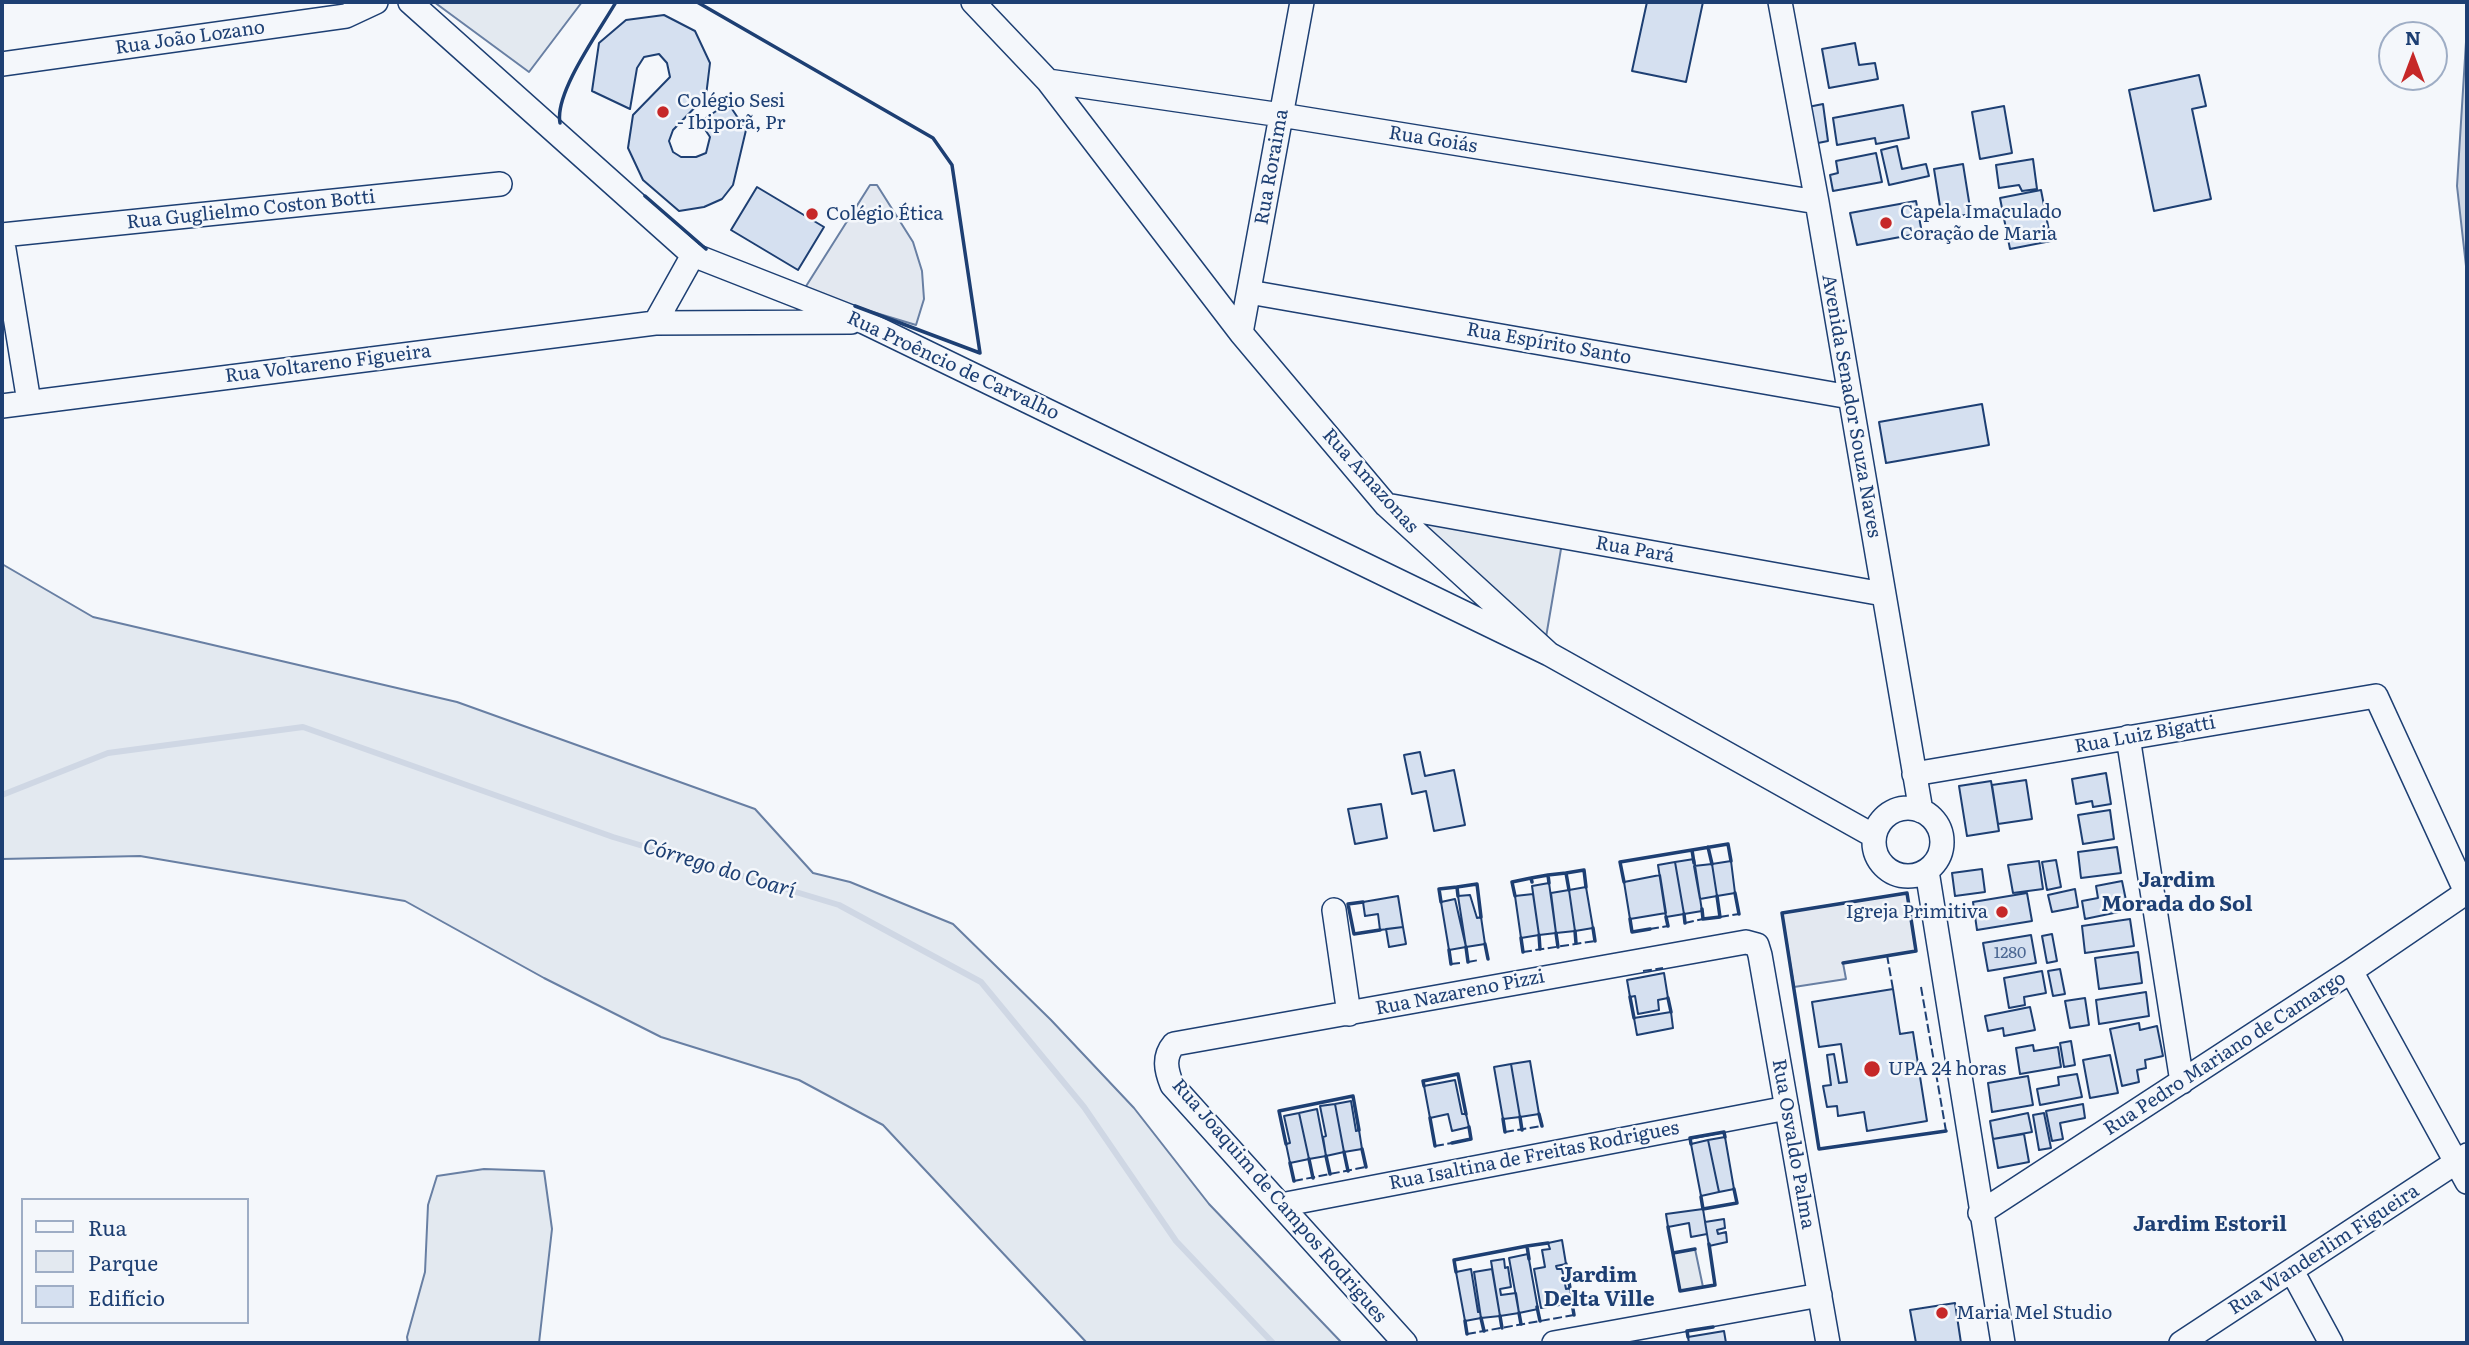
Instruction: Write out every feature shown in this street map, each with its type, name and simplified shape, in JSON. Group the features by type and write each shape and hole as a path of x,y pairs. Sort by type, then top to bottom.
{"street":[{"name":"Rua João Lozano","path":"2,64 346,16 376,2"},
{"name":"Rua Proêncio de Carvalho","path":"410,2 693,255 864,322 1549,654"},
{"name":"Rua Amazonas","path":"973,2 1048,81 1241,333 1386,505 1549,654 1874,836"},
{"name":"Rua Roraima","path":"1241,333 1302,2"},
{"name":"Avenida Senador Souza Naves","path":"1780,2 1817,202 1921,811"},
{"name":"Rua Goiás","path":"1048,81 1281,115 1817,202"},
{"name":"Rua Guglielmo Coston Botti","path":"2,236 500,184"},
{"path":"2,236 29,402"},
{"path":"655,323 693,255"},
{"name":"Rua Espírito Santo","path":"1249,292 1850,397"},
{"name":"Rua Voltareno Figueira","path":"2,405 655,323 864,322"},
{"name":"Rua Pará","path":"1386,505 1883,594"},
{"name":"Rua Luiz Bigatti","path":"1914,774 2376,696 2467,892"},
{"path":"2127,737 2182,1082"},
{"path":"1912,808 1921,811 1939,827 1942,844 1938,859 1927,871 1916,876 1894,873 1884,867 1877,858 1874,836 1878,826 1892,812 1912,808"},
{"path":"1927,871 2003,1343"},
{"name":"Rua Pedro Mariano de Camargo","path":"1980,1213 2351,971 2467,892"},
{"path":"1334,910 1349,1014"},
{"name":"Rua Nazareno Pizzi","path":"1167,1053 1174,1044 1192,1039 1349,1014 1736,942 1757,945"},
{"name":"Rua Osvaldo Palma","path":"1757,945 1828,1343"},
{"path":"2351,971 2464,1167"},
{"name":"Rua Joaquim de Campos Rodrigues","path":"1167,1053 1166,1071 1172,1085 1405,1343"},
{"name":"Rua Isaltina de Freitas Rodrigues","path":"1281,1205 1787,1108"},
{"name":"Rua Wanderlim Figueira","path":"2181,1343 2292,1271 2464,1167"},
{"path":"2292,1271 2331,1343"},
{"path":"1554,1343 1820,1295"}],"green space":[{"path":"434,2 582,2 529,72"},
{"path":"1416,518 1562,543 1545,643"},
{"path":"2,564 93,617 457,702 755,809 813,873 850,882 953,924 1051,1020 1134,1108 1209,1204 1342,1343 1087,1343 883,1125 799,1080 661,1037 544,978 405,901 140,856 2,859"},
{"path":"484,1169 544,1171 552,1229 539,1343 408,1343 407,1337 425,1272 428,1205 437,1176"},
{"path":"1695,1249 1703,1287 1680,1291 1673,1253"}],"shaded area":[{"path":"2467,26 2467,275 2457,186"},
{"path":"870,185 877,185 913,242 922,271 924,299 916,325 803,291"},
{"path":"1907,893 1916,951 1843,963 1846,979 1794,987 1782,913"}],"building":[{"path":"1647,2 1703,2 1686,82 1632,71"},
{"name":"Colégio Sesi - Ibiporã, Pr","path":"664,15 695,31 710,63 706,96 673,130 669,141 673,152 681,157 696,157 706,153 710,137 700,122 728,103 746,130 733,185 722,199 704,207 679,211 643,180 628,148 633,115 670,77 667,63 659,54 644,57 637,68 630,109 592,91 599,43 626,20"},
{"path":"1855,43 1859,65 1875,63 1878,79 1829,88 1822,49"},
{"path":"2199,75 2206,106 2192,109 2211,199 2154,211 2129,90"},
{"path":"1823,104 1828,141 1813,144 1808,107"},
{"path":"1903,105 1909,138 1876,144 1875,138 1837,145 1833,118"},
{"path":"2004,106 2012,153 1980,159 1972,112"},
{"path":"1897,146 1902,169 1926,164 1929,176 1889,185 1881,150"},
{"path":"1876,153 1882,182 1833,191 1830,175 1838,173 1836,161"},
{"path":"2033,159 2037,189 2022,191 2019,185 1999,188 1996,165"},
{"path":"1963,164 1971,214 1942,219 1934,169"},
{"path":"757,187 824,227 798,270 731,230"},
{"path":"2041,190 2051,241 2010,249 2000,198"},
{"name":"Capela Imaculado Coração de Maria","path":"1916,201 1922,233 1857,245 1850,213"},
{"path":"1982,404 1989,445 1886,463 1879,422"},
{"path":"1420,752 1425,776 1454,770 1465,825 1434,831 1426,791 1412,794 1404,755"},
{"path":"2106,773 2111,804 2093,807 2092,801 2076,804 2072,779"},
{"path":"2026,780 2032,819 1998,824 1992,785"},
{"path":"1991,781 1999,831 1967,836 1959,786"},
{"path":"1381,804 1387,838 1355,844 1348,809"},
{"path":"2110,810 2114,839 2083,844 2078,815"},
{"path":"2117,847 2121,873 2081,878 2078,852"},
{"path":"1694,859 1702,911 1684,914 1675,862"},
{"path":"2056,860 2061,887 2047,890 2042,862"},
{"path":"1731,861 1735,893 1717,896 1712,864"},
{"path":"2039,861 2043,889 2013,893 2008,865"},
{"path":"1675,862 1684,914 1666,917 1658,865"},
{"path":"1712,864 1717,896 1700,899 1694,866"},
{"path":"1982,869 1985,892 1955,896 1952,873"},
{"path":"1660,875 1666,913 1630,919 1624,882"},
{"path":"2122,881 2128,910 2085,919 2082,901 2098,898 2096,886"},
{"path":"1549,883 1556,933 1539,935 1532,886"},
{"path":"1586,887 1593,928 1575,931 1569,890"},
{"path":"2075,889 2078,907 2052,912 2048,895"},
{"path":"1569,890 1575,931 1556,933 1551,893"},
{"name":"Igreja Primitiva","path":"2027,893 2032,921 1977,930 1973,902"},
{"path":"1533,894 1539,935 1521,938 1515,896"},
{"path":"1470,895 1477,918 1481,917 1485,944 1466,947 1458,896"},
{"path":"1398,896 1403,927 1380,930 1378,914 1365,916 1363,902"},
{"path":"1455,899 1466,947 1449,950 1441,902"},
{"path":"2130,919 2134,946 2085,953 2082,926"},
{"path":"1403,927 1406,944 1389,947 1386,929"},
{"path":"2052,934 2057,961 2047,963 2042,936"},
{"path":"2031,935 2036,963 1988,971 1983,943"},
{"path":"2138,952 2142,983 2099,989 2095,958"},
{"path":"2060,969 2065,994 2053,996 2048,971"},
{"path":"2042,971 2046,993 2024,997 2025,1005 2009,1008 2004,978"},
{"path":"1664,973 1668,998 1658,1000 1659,1010 1638,1014 1635,996 1630,997 1627,980"},
{"path":"1893,989 1900,1034 1913,1032 1927,1121 1867,1131 1864,1112 1838,1116 1837,1106 1827,1107 1823,1086 1831,1085 1827,1055 1834,1054 1839,1083 1847,1082 1841,1044 1819,1047 1812,1002"},
{"path":"2146,992 2149,1016 2099,1024 2096,1000"},
{"path":"2085,998 2089,1025 2070,1028 2065,1001"},
{"path":"2030,1007 2035,1030 2004,1036 2003,1028 1988,1031 1985,1016"},
{"path":"1671,1012 1673,1028 1637,1035 1634,1018"},
{"path":"2139,1023 2140,1030 2157,1026 2163,1056 2145,1060 2146,1068 2137,1070 2139,1082 2122,1086 2110,1029"},
{"path":"2071,1041 2075,1065 2064,1067 2060,1043"},
{"path":"2033,1045 2034,1051 2058,1047 2061,1067 2020,1074 2016,1048"},
{"path":"2110,1055 2118,1093 2090,1098 2083,1060"},
{"path":"1530,1061 1539,1114 1520,1117 1511,1064"},
{"path":"1511,1064 1520,1117 1503,1119 1494,1067"},
{"path":"2077,1074 2082,1097 2040,1105 2037,1089 2059,1085 2058,1077"},
{"path":"2028,1076 2033,1105 1992,1112 1988,1083"},
{"path":"1455,1080 1462,1114 1466,1114 1469,1127 1452,1131 1448,1114 1430,1118 1424,1086"},
{"path":"1351,1101 1362,1149 1344,1152 1335,1104"},
{"path":"1335,1104 1344,1152 1326,1156 1323,1137 1326,1136 1320,1106"},
{"path":"2083,1104 2085,1118 2060,1123 2063,1139 2052,1141 2046,1111"},
{"path":"1317,1109 1326,1156 1309,1159 1299,1113"},
{"path":"1299,1113 1309,1159 1290,1163 1286,1144 1290,1143 1284,1116"},
{"path":"2028,1113 2032,1132 1993,1139 1990,1121"},
{"path":"2044,1113 2051,1148 2039,1150 2033,1115"},
{"path":"2024,1134 2029,1162 1998,1168 1993,1139"},
{"path":"1725,1137 1734,1189 1719,1192 1708,1140"},
{"path":"1708,1140 1719,1192 1701,1196 1691,1144"},
{"path":"1703,1209 1707,1234 1691,1237 1689,1223 1668,1227 1666,1214"},
{"path":"1724,1219 1725,1228 1717,1230 1718,1234 1726,1232 1727,1242 1709,1246 1705,1222"},
{"path":"1562,1240 1566,1264 1556,1266 1557,1269 1562,1269 1566,1289 1570,1288 1572,1303 1541,1308 1534,1269 1545,1267 1542,1250 1550,1249 1548,1243"},
{"path":"1528,1254 1538,1309 1519,1313 1509,1258"},
{"path":"1504,1259 1511,1287 1500,1289 1501,1295 1516,1293 1519,1313 1500,1316 1491,1261"},
{"path":"1471,1269 1481,1318 1465,1321 1456,1272"},
{"path":"1492,1269 1500,1316 1481,1318 1474,1272"},
{"path":"1955,1303 1961,1343 1916,1343 1910,1310"},
{"path":"1724,1331 1726,1343 1689,1343 1688,1337"}],"waterway":[{"name":"Córrego do Coarí","path":"2,795 108,753 303,727 613,837 839,905 981,982 1084,1107 1176,1241 1273,1343"}],"fence":[{"path":"1720,917 1739,914"},
{"path":"1685,923 1703,919"},
{"path":"1650,929 1668,926"},
{"path":"1523,952 1595,941"},
{"path":"1887,955 1893,989"},
{"path":"1468,962 1479,960"},
{"path":"1451,964 1461,963"},
{"path":"1643,971 1663,968"},
{"path":"1921,987 1946,1131"},
{"path":"1505,1132 1542,1126"},
{"path":"1435,1146 1452,1143"},
{"path":"1294,1181 1366,1167"},
{"path":"1467,1334 1574,1315"}],"wall":[{"path":"560,123 560,110 571,79 616,2"},
{"path":"697,2 933,138 952,165 980,353 855,306"},
{"path":"645,196 706,249"},
{"path":"1694,863 1692,850 1728,844 1731,861"},
{"path":"1708,847 1712,864"},
{"path":"1624,882 1620,862 1692,850"},
{"path":"1569,890 1566,873 1584,870 1586,887"},
{"path":"1549,883 1548,875 1566,873"},
{"path":"1532,882 1531,878 1548,875"},
{"path":"1515,896 1512,882 1531,878"},
{"path":"1458,896 1457,887 1477,884 1481,917"},
{"path":"1441,902 1439,889 1457,887"},
{"path":"1735,893 1739,914"},
{"path":"1843,963 1916,951 1907,893 1782,913 1819,1149 1946,1131"},
{"path":"1702,909 1703,919 1720,917 1717,896"},
{"path":"1363,902 1348,904 1354,934 1380,930"},
{"path":"1684,914 1685,923"},
{"path":"1666,917 1668,926"},
{"path":"1630,919 1632,932 1650,929"},
{"path":"1593,928 1595,941"},
{"path":"1575,931 1576,943"},
{"path":"1556,933 1558,947"},
{"path":"1539,935 1540,949"},
{"path":"1521,938 1523,952"},
{"path":"1485,944 1488,959"},
{"path":"1466,947 1468,962"},
{"path":"1449,950 1451,964"},
{"path":"1630,997 1634,1018"},
{"path":"1668,998 1671,1012"},
{"path":"1424,1086 1423,1081 1458,1074 1466,1114"},
{"path":"1286,1144 1279,1111 1353,1096 1359,1130"},
{"path":"1539,1114 1542,1126"},
{"path":"1520,1117 1522,1130"},
{"path":"1430,1118 1435,1146"},
{"path":"1503,1119 1505,1132"},
{"path":"1452,1143 1471,1139 1469,1127"},
{"path":"1691,1144 1690,1138 1724,1132 1725,1137"},
{"path":"1362,1149 1366,1167"},
{"path":"1344,1152 1348,1171"},
{"path":"1326,1156 1330,1174"},
{"path":"1309,1159 1313,1178"},
{"path":"1290,1163 1294,1181"},
{"path":"1701,1197 1703,1209 1737,1203 1734,1189"},
{"path":"1668,1227 1680,1291 1715,1285 1709,1244"},
{"path":"1529,1259 1527,1246 1548,1243"},
{"path":"1456,1272 1454,1260 1527,1246"},
{"path":"1673,1253 1695,1249"},
{"path":"1566,1264 1570,1288"},
{"path":"1572,1303 1574,1315"},
{"path":"1537,1307 1540,1321"},
{"path":"1519,1313 1521,1324"},
{"path":"1500,1316 1502,1328"},
{"path":"1481,1318 1484,1331"},
{"path":"1465,1321 1467,1334"},
{"path":"1688,1337 1687,1331 1713,1327"}],"place":[{"name":"Colégio Sesi - Ibiporã, Pr","path":"663,112"},
{"name":"Colégio Ética","path":"812,214"},
{"name":"Capela Imaculado Coração de Maria","path":"1886,223"},
{"name":"Igreja Primitiva","path":"2002,912"},
{"name":"UPA 24 horas","path":"1872,1069"},
{"name":"Maria Mel Studio","path":"1942,1313"}],"district":[{"name":"Jardim Morada do Sol","path":"2177,893"},
{"name":"Jardim Estoril","path":"2210,1225"},
{"name":"Jardim Delta Ville","path":"1599,1288"}]}
